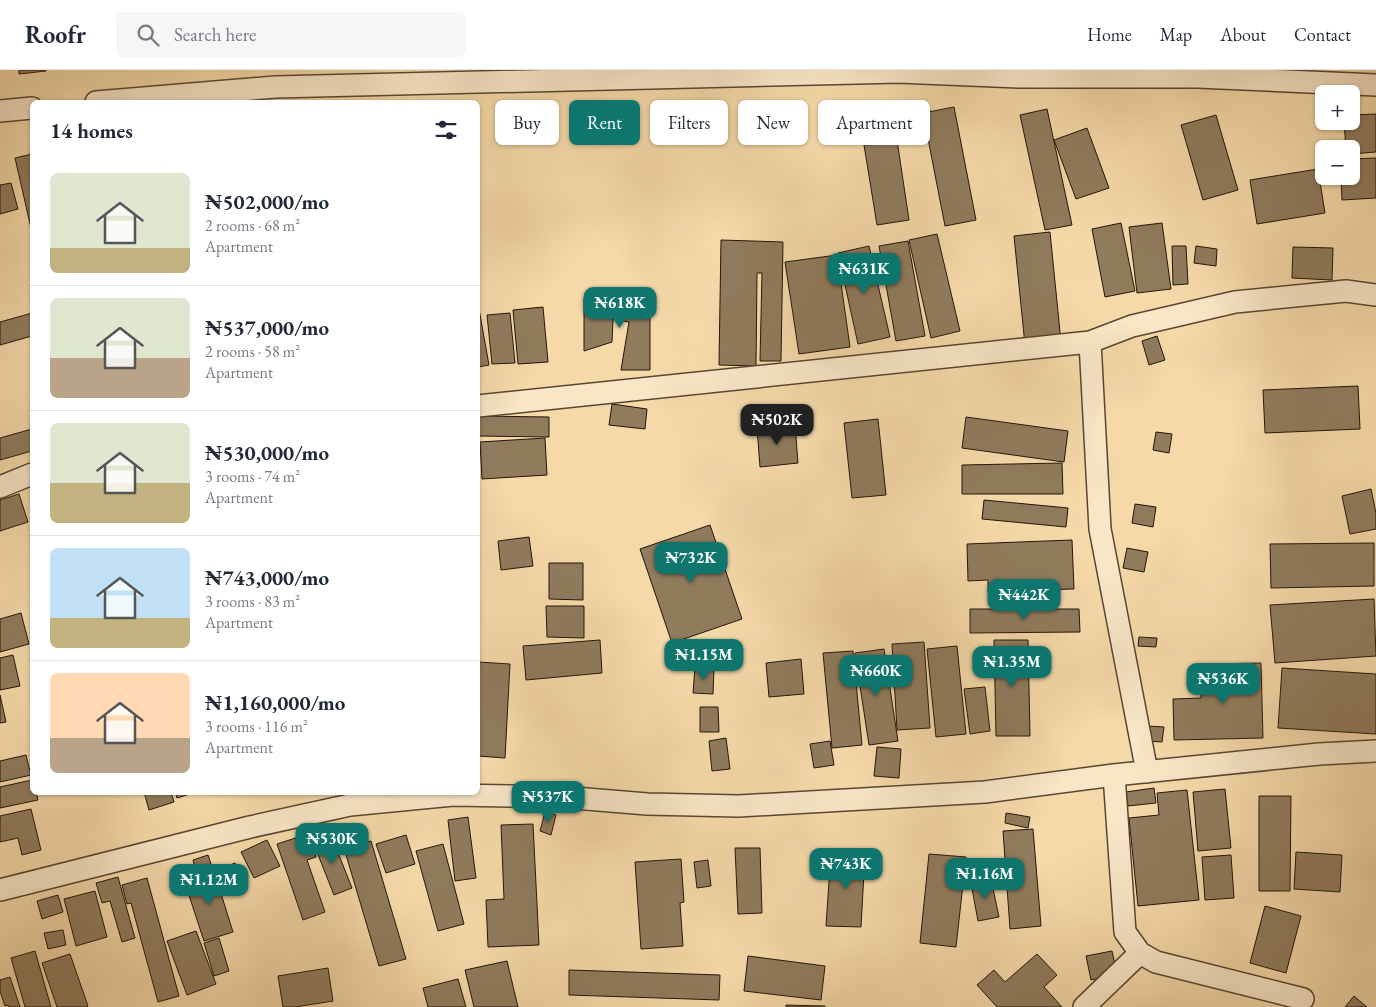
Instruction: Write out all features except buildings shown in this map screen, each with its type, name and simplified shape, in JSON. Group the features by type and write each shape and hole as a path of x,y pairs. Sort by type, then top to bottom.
{"street":[{"path":"111,100 275,78 898,71 1019,78 1198,77 1376,85"},
{"path":"0,110 30,108"},
{"path":"480,406 1090,342 1132,326 1235,302 1346,290 1376,295"},
{"path":"1090,342 1100,529 1147,772"},
{"path":"0,487 30,475"},
{"path":"0,890 350,805 453,795 562,797 647,804 739,806 985,792 1114,775 1319,754 1376,751"},
{"path":"1114,775 1125,932 1140,952 1156,962 1303,999"},
{"path":"1084,1007 1140,952"}]}
